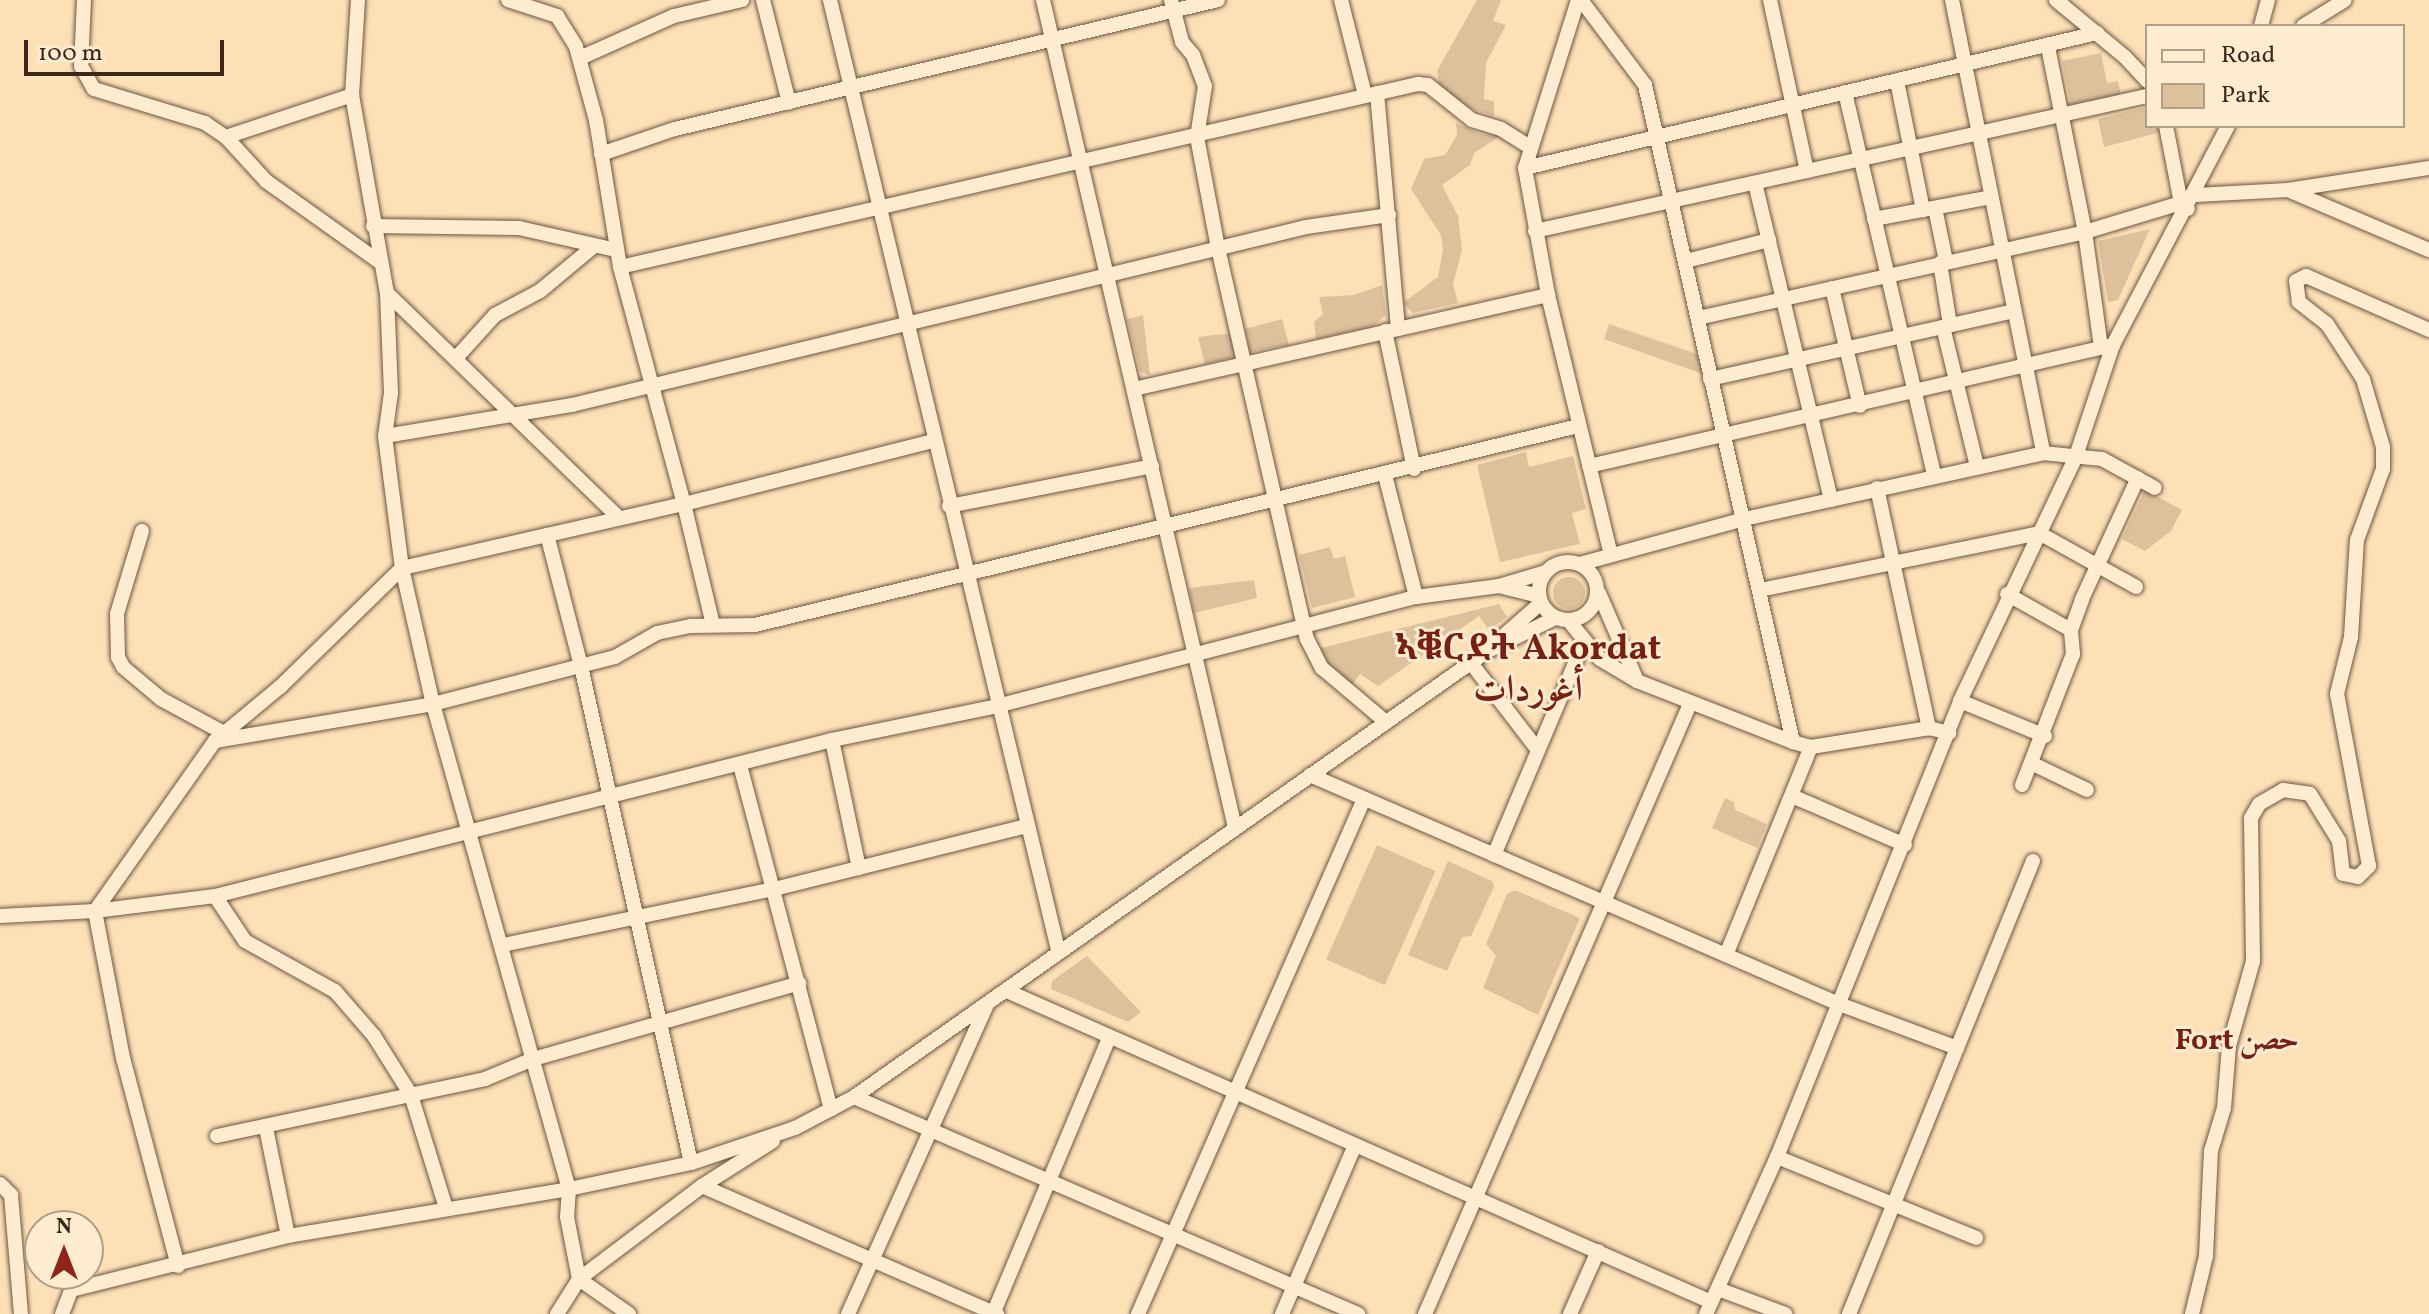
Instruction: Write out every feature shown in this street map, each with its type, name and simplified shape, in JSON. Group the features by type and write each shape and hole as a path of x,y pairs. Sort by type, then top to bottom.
{"street":[{"path":"84,0 81,66 94,89 180,113 226,137 266,181 378,261"},
{"path":"358,0 352,95 378,261 387,293 391,393 385,436 402,568 433,704 569,1189 567,1217 579,1279 629,1314"},
{"path":"508,0 557,16 567,26 580,58 601,154 616,250 713,625"},
{"path":"555,0 557,16"},
{"path":"580,58 674,16 742,0"},
{"path":"763,0 789,103"},
{"path":"830,0 849,89 880,206 904,323 1058,950"},
{"path":"1043,0 1235,828"},
{"path":"601,154 675,129 849,89 1172,4 1218,0"},
{"path":"1341,0 1371,94 1389,215 1392,330 1414,469"},
{"path":"1580,0 1645,85 1793,742"},
{"path":"1580,0 1525,168 1548,295 1610,552"},
{"path":"1770,0 1807,171"},
{"path":"1952,0 2043,453"},
{"path":"2056,0 2097,33 2145,79"},
{"path":"2262,24 2268,0"},
{"path":"2306,24 2345,0"},
{"path":"1172,4 1182,42 1193,55 1205,86 1197,137 1218,248 1305,625 1322,668 1386,722"},
{"path":"1525,168 2097,33"},
{"path":"2048,47 2107,346"},
{"path":"1897,81 1910,148 1943,262 1947,326 1977,466"},
{"path":"620,267 1197,137 1371,94 1428,85 1472,120 1501,129 1530,147"},
{"path":"1845,92 1934,474"},
{"path":"226,137 352,95"},
{"path":"1535,231 2145,96"},
{"path":"2166,128 2184,206"},
{"path":"1712,1302 1777,1157 1905,845 1960,701 2007,594 2075,459 2107,346 2184,206 2196,195 2227,128"},
{"path":"2196,195 2288,190 2429,168"},
{"path":"1755,183 1831,500"},
{"path":"2288,190 2429,250"},
{"path":"1874,219 1991,197"},
{"path":"1698,318 2085,232 2184,206"},
{"path":"385,436 509,416 652,386 1218,248 1349,218 1389,215"},
{"path":"373,226 519,228 616,250"},
{"path":"1686,261 1769,240"},
{"path":"457,357 495,315 540,291 593,247"},
{"path":"2192,1314 2206,1256 2211,1151 2224,1108 2229,1046 2253,961 2251,818 2259,804 2283,790 2310,794 2339,841 2343,874 2358,877 2369,866 2337,694 2351,637 2357,540 2383,469 2383,447 2363,379 2327,324 2299,302 2296,281 2306,276 2429,330"},
{"path":"1832,288 1860,406"},
{"path":"387,293 457,357 509,416 616,515"},
{"path":"1134,389 1548,295"},
{"path":"1710,379 2013,311"},
{"path":"1589,466 1811,418 2107,346"},
{"path":"142,531 117,614 118,657 123,667 161,699 219,737 433,704 624,653 657,633 713,625 755,625 1166,530 1578,426"},
{"path":"178,1266 123,1058 95,911 219,737 280,687 402,568 547,535 616,515 684,504 933,441"},
{"path":"0,916 95,911 215,896 832,740 997,706 1416,597 1499,586 1546,572 1562,562 1580,564 1610,552 1934,474 2043,453 2075,459 2102,459 2155,488"},
{"path":"949,506 1152,466"},
{"path":"1385,475 1416,597"},
{"path":"2022,785 2045,736 2073,654 2071,630 2138,478"},
{"path":"1877,488 1929,728"},
{"path":"1760,590 1891,560 2039,533 2136,587"},
{"path":"547,535 581,666 633,915 691,1163"},
{"path":"1580,564 1594,576 1637,681"},
{"path":"557,1314 579,1279 702,1186 795,1128 854,1097 1007,991 1058,950 1486,652 1540,600 1546,572"},
{"path":"1499,586 1540,600 1584,642 1637,681 1793,742 1811,747 1929,728 1949,733"},
{"path":"1486,652 1562,619 1583,617 1599,593"},
{"path":"2007,594 2071,630"},
{"path":"1494,855 1584,642"},
{"path":"1471,663 1538,750"},
{"path":"1960,701 2045,736"},
{"path":"1425,1314 1690,704"},
{"path":"832,740 859,868"},
{"path":"1726,955 1811,747"},
{"path":"2031,763 2087,790"},
{"path":"740,765 831,1109"},
{"path":"1310,775 1839,1004 1957,1048"},
{"path":"1792,796 1905,845"},
{"path":"1138,1314 1364,799"},
{"path":"503,945 633,915 774,889 1026,826"},
{"path":"1849,1314 2033,861"},
{"path":"215,896 257,951 335,991 374,1036 411,1095 446,1208"},
{"path":"217,1136 485,1079 533,1059 659,1020 799,983"},
{"path":"1007,991 1712,1302 1785,1314"},
{"path":"848,1314 988,1002"},
{"path":"702,1186 994,1313 1109,1038"},
{"path":"854,1097 1358,1314"},
{"path":"266,1128 288,1236"},
{"path":"62,1314 71,1290 178,1266 288,1236 569,1189 691,1163 795,1128"},
{"path":"1282,1314 1355,1145"},
{"path":"1777,1157 1976,1238"},
{"path":"0,1184 11,1195 21,1314"},
{"path":"1570,1314 1598,1251"}],"green space":[{"path":"1477,0 1501,0 1493,21 1506,25 1486,63 1484,99 1494,101 1494,116 1462,105 1439,84 1437,71"},
{"path":"2101,53 2107,83 2118,81 2121,95 2071,105 2062,61"},
{"path":"2145,107 2145,128 2160,128 2161,132 2104,147 2098,119"},
{"path":"1456,123 1480,134 1502,135 1474,153 1470,165 1442,185 1458,216 1462,250 1453,284 1458,303 1413,313 1403,303 1438,277 1443,249 1441,235 1411,189 1424,159 1445,155 1457,135"},
{"path":"2150,229 2118,300 2108,302 2098,241"},
{"path":"1382,285 1386,315 1372,327 1316,339 1314,322 1323,314 1319,297 1354,295"},
{"path":"1143,315 1150,375 1140,372 1127,319"},
{"path":"1282,319 1289,345 1250,352 1245,329"},
{"path":"1609,324 1697,354 1703,374 1604,339"},
{"path":"1232,333 1236,357 1205,364 1198,337"},
{"path":"1526,452 1529,467 1573,456 1586,509 1572,513 1580,544 1500,562 1477,465"},
{"path":"2145,490 2182,510 2171,531 2145,551 2122,539"},
{"path":"1330,547 1334,559 1345,556 1355,597 1312,608 1299,555"},
{"path":"1569,577 1581,581 1585,593 1581,605 1569,609 1557,605 1553,593 1557,581"},
{"path":"1254,580 1257,598 1194,613 1189,588"},
{"path":"1499,604 1507,617 1489,630 1479,616 1378,686 1360,674 1351,686 1325,667 1321,648"},
{"path":"1725,798 1734,802 1735,810 1767,824 1757,848 1712,828"},
{"path":"1377,845 1435,871 1385,985 1326,959"},
{"path":"1448,861 1492,881 1494,887 1471,936 1462,937 1447,971 1408,955"},
{"path":"1515,890 1580,918 1538,1015 1483,988 1496,956 1486,944 1507,894"},
{"path":"1087,956 1141,1012 1128,1022 1051,989 1052,981"}],"district":[{"name":"ኣቑርደት Akordat أغوردات","path":"1528,670"},
{"name":"Fort حصن","path":"2237,1041"}]}
